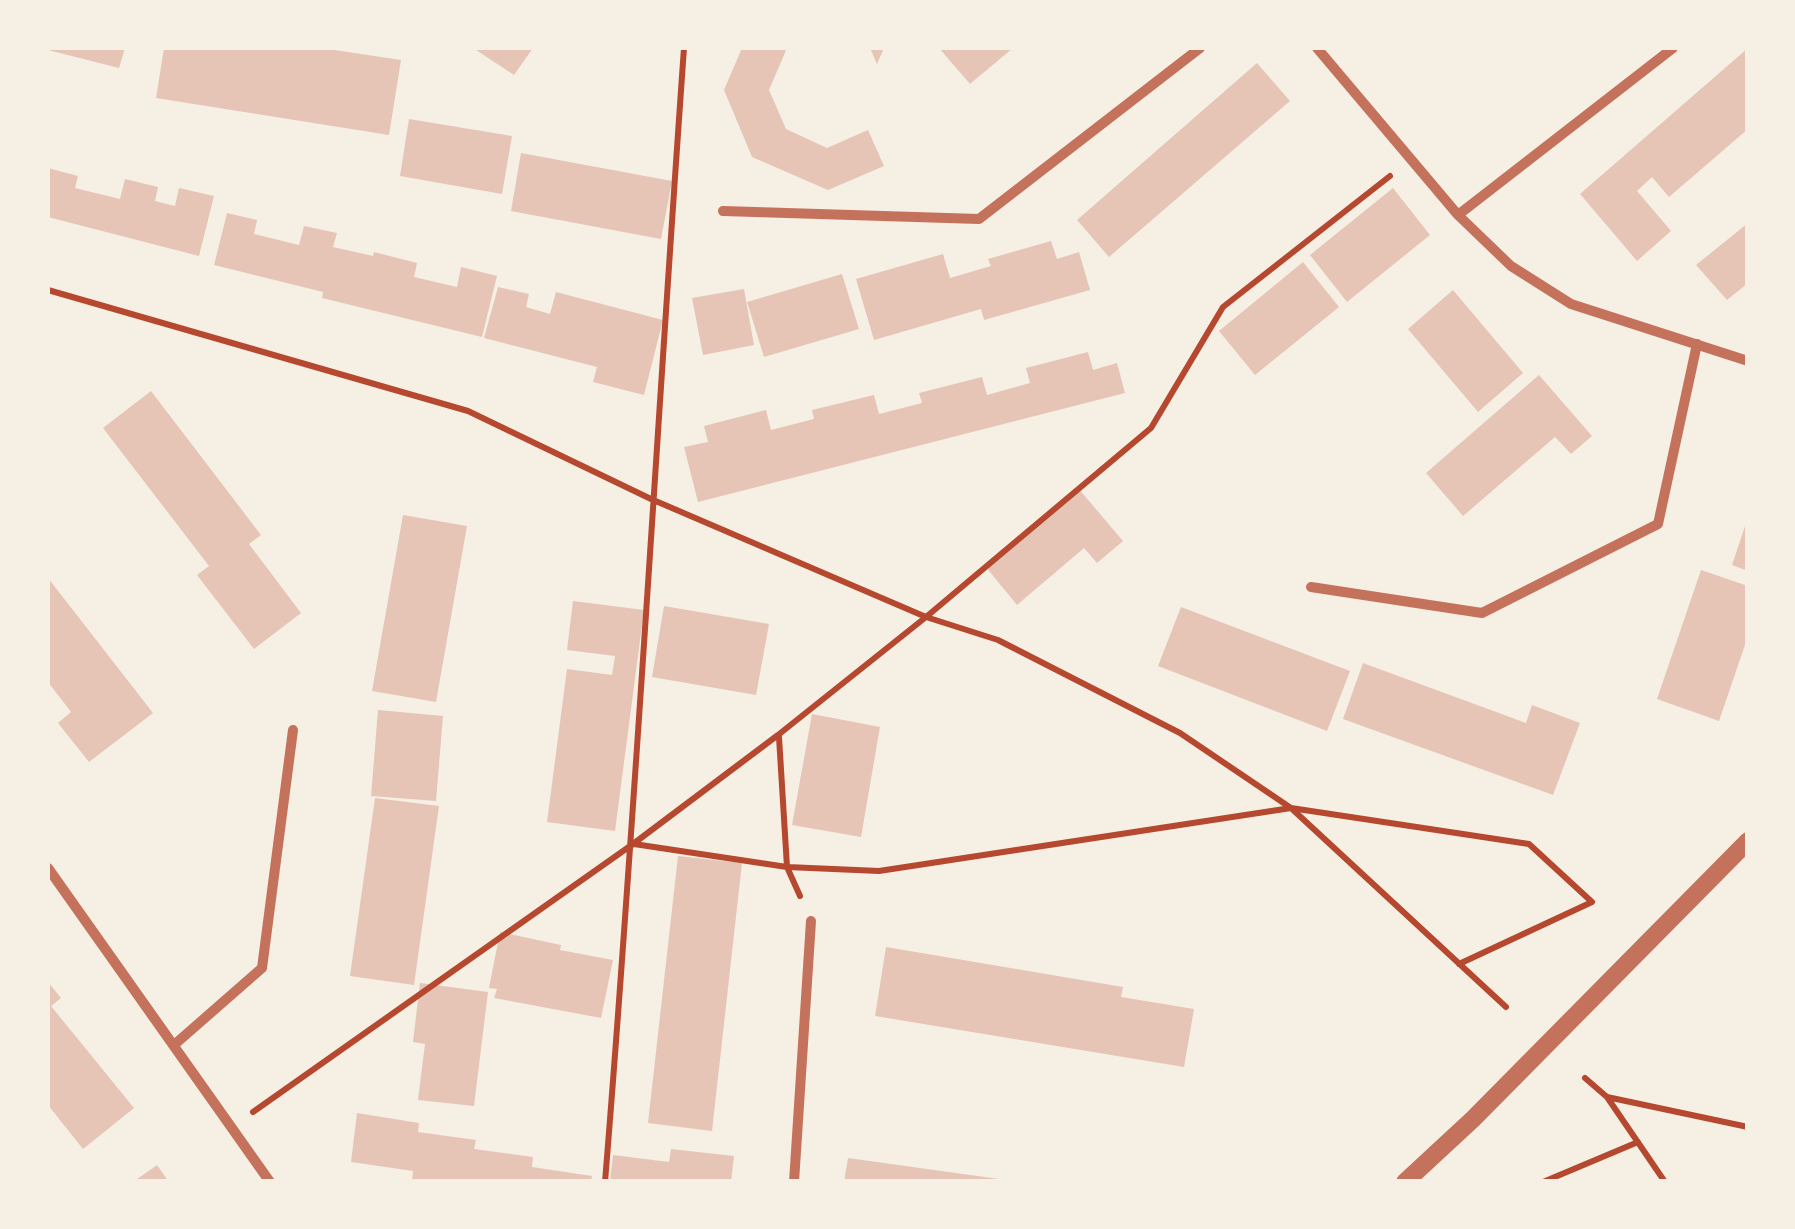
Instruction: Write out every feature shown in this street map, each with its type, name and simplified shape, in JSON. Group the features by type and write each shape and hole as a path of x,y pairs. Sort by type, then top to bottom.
{"street":[{"path":"723,211 978,219 1200,48"},
{"path":"1317,48 1458,215 1511,266 1571,304 1748,361"},
{"path":"1458,215 1673,48"},
{"path":"1311,587 1482,612 1658,524 1697,344"},
{"path":"174,1045 262,968 294,730"},
{"path":"1405,1182 1500,1092 1748,841"},
{"path":"48,868 270,1182"},
{"path":"794,1182 812,922"}],"path":[{"path":"605,1182 633,844 652,499 684,48"},
{"path":"231,1127 633,844 778,736 926,616 1151,428 1224,307 1412,159"},
{"path":"48,290 468,412 652,499 926,616 998,640 1180,732 1291,808 1506,1007"},
{"path":"778,736 787,867 812,922"},
{"path":"633,844 787,867 879,871 1291,808 1529,844 1592,902 1459,964"},
{"path":"1585,1078 1607,1097 1665,1182"},
{"path":"1607,1097 1748,1127"},
{"path":"1543,1182 1638,1142"}],"building":[{"path":"48,48 125,48 119,68"},
{"path":"164,48 321,48 401,60 389,135 156,98"},
{"path":"473,48 533,48 514,75"},
{"path":"742,48 787,48 769,90 786,129 827,148 868,130 884,166 828,190 752,157 724,90"},
{"path":"870,48 884,48 877,64"},
{"path":"939,48 1013,48 970,84"},
{"path":"1748,48 1748,129 1669,197 1652,177 1637,191 1671,231 1637,261 1580,194"},
{"path":"1257,63 1290,101 1109,257 1077,220"},
{"path":"409,119 512,136 502,194 400,176"},
{"path":"521,153 672,181 661,239 511,211"},
{"path":"48,168 78,176 75,188 120,199 125,179 158,187 155,201 175,206 179,188 214,196 199,256 48,217"},
{"path":"1393,188 1430,235 1347,302 1310,255"},
{"path":"227,213 257,220 254,234 299,245 304,226 337,233 333,247 417,263 414,277 457,287 461,267 497,276 482,337 322,298 323,292 214,265"},
{"path":"1748,223 1748,283 1727,300 1696,265"},
{"path":"1051,241 1057,259 1079,252 1090,290 984,320 981,309 874,340 856,279 943,254 950,278 991,266 988,259"},
{"path":"1303,262 1339,307 1255,375 1219,331"},
{"path":"842,274 859,329 764,357 747,302"},
{"path":"498,287 529,294 526,307 550,314 556,292 663,320 644,395 593,382 597,367 484,338"},
{"path":"744,289 754,345 703,355 692,298"},
{"path":"1453,290 1523,373 1478,412 1408,329"},
{"path":"1088,352 1093,370 1117,363 1125,393 698,502 684,447 708,442 704,426 766,410 771,430 814,419 812,410 874,395 879,414 922,403 919,393 982,377 987,395 1030,383 1026,368"},
{"path":"1539,375 1592,436 1571,454 1555,437 1463,516 1426,473"},
{"path":"151,391 261,535 249,544 301,613 254,649 197,575 209,566 103,428"},
{"path":"1078,488 1123,541 1097,563 1084,548 1017,605 985,566"},
{"path":"403,515 467,526 436,702 372,691"},
{"path":"1748,520 1748,571 1732,565"},
{"path":"1701,570 1748,586 1748,636 1719,721 1657,699"},
{"path":"48,578 153,713 89,762 58,723 71,712 48,682"},
{"path":"573,601 644,610 615,831 547,822 567,669 612,675 615,656 567,650"},
{"path":"664,606 769,624 756,695 652,677"},
{"path":"1181,607 1350,671 1327,731 1158,666"},
{"path":"1363,663 1526,723 1532,705 1580,723 1553,795 1343,719"},
{"path":"378,710 443,716 436,801 371,796"},
{"path":"812,714 880,727 861,837 792,825"},
{"path":"375,798 439,806 414,985 350,976"},
{"path":"678,856 742,863 712,1131 648,1123"},
{"path":"500,932 561,945 560,950 613,960 601,1018 494,998 497,989 489,988"},
{"path":"886,947 1123,987 1121,997 1194,1009 1184,1067 875,1016"},
{"path":"48,982 61,998 51,1006 134,1108 83,1149 48,1105"},
{"path":"420,983 488,992 474,1106 418,1100 425,1044 413,1042"},
{"path":"357,1113 419,1123 418,1132 476,1140 474,1149 533,1157 532,1167 592,1176 591,1182 412,1182 413,1171 351,1162"},
{"path":"671,1149 734,1156 731,1182 610,1182 613,1155 669,1162"},
{"path":"848,1158 999,1179 999,1182 844,1182"},
{"path":"157,1165 169,1182 133,1182"}]}
